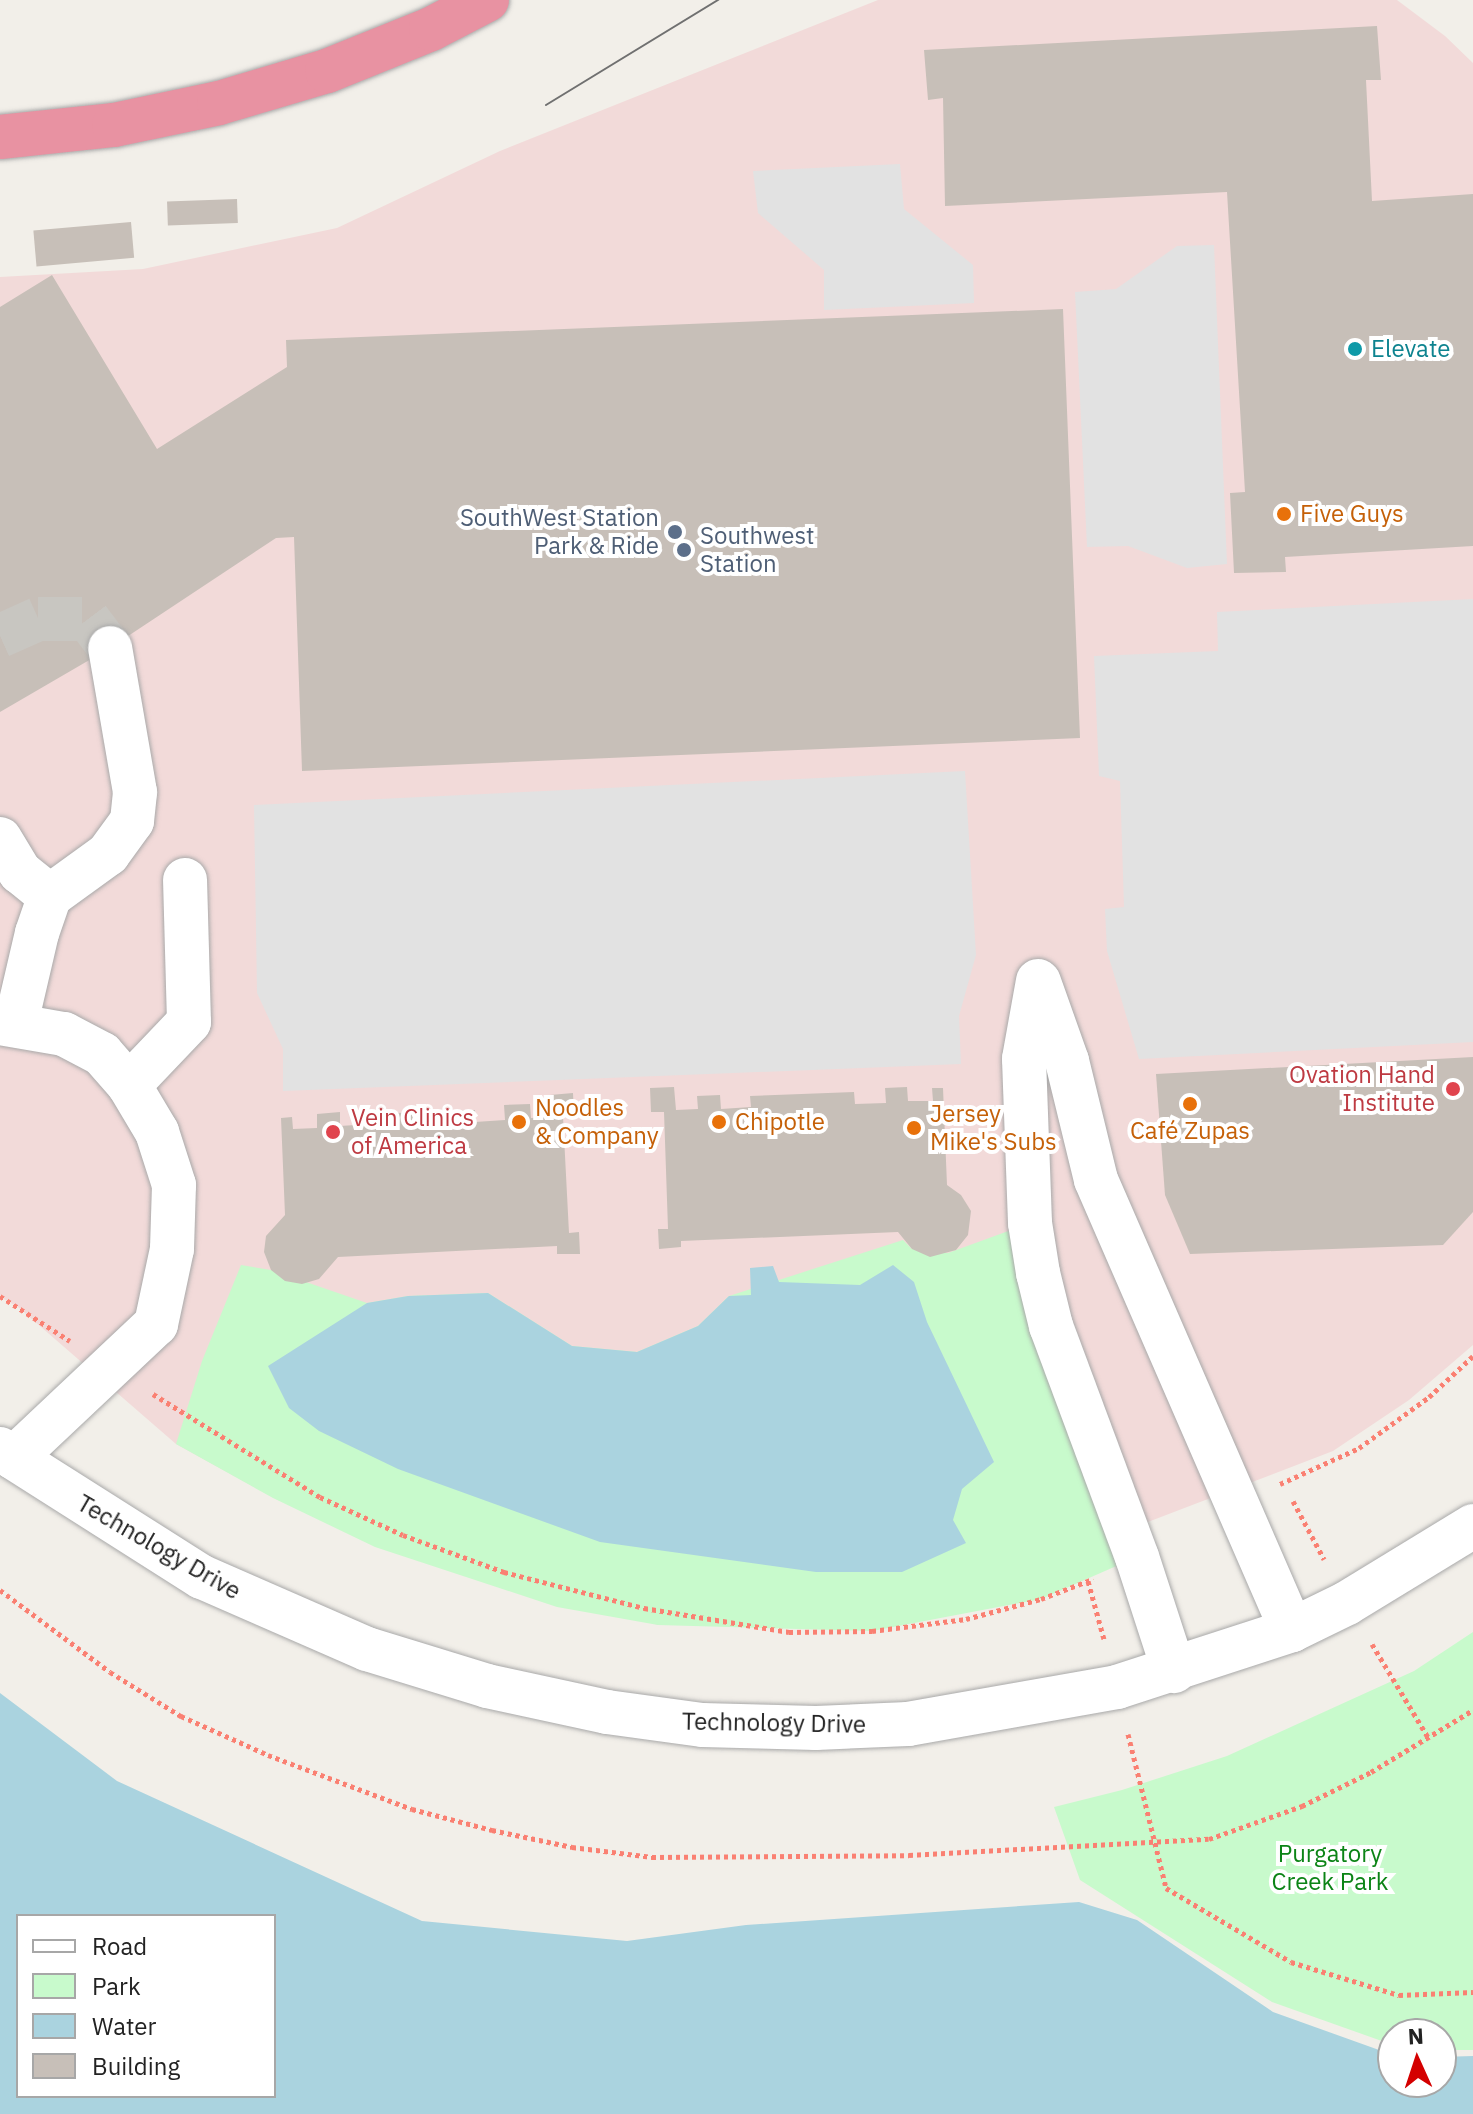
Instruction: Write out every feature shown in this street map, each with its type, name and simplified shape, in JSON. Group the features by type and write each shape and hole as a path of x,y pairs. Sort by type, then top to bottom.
{"highway":[{"path":"0,137 114,125 232,99 327,71 431,29 487,0"}],"street":[{"path":"7,1454 110,1368 156,1324 172,1249 174,1185 157,1132 129,1085 102,1054 64,1034 8,1023 50,896 108,854 132,821 135,792 110,648"},
{"path":"0,839 20,872 50,896"},
{"path":"129,1085 189,1022 185,880"},
{"path":"1174,1671 1137,1557 1051,1326 1030,1223 1024,1059 1038,981 1067,1061 1096,1180 1292,1630"},
{"name":"Technology Drive","path":"7,1454 190,1570 263,1606 367,1649 487,1686 607,1712 702,1725 816,1728 908,1724 1117,1687 1174,1671 1292,1630 1400,1573 1473,1526"}],"path":[{"path":"0,1296 110,1368 320,1497 403,1535 504,1572 644,1608 789,1632 872,1631 966,1619 1041,1599 1137,1557"},
{"path":"1239,1506 1359,1448 1429,1397 1473,1356"},
{"path":"0,1590 88,1657 181,1716 268,1755 358,1789 492,1830 572,1847 652,1857 909,1855 1209,1839 1302,1806 1429,1739 1473,1710"},
{"path":"1387,1669 1429,1739"},
{"path":"1138,1775 1166,1888 1291,1962 1399,1995 1473,1992"}],"shaded area":[{"path":"878,0 1397,0 1445,36 1473,63 1473,1345 1409,1400 1333,1451 1127,1530 658,1625 278,1500 176,1444 18,1307 0,1297 0,277 143,269 337,228 500,151"},
{"path":"900,164 904,209 973,265 974,303 824,310 824,270 758,213 753,171"},
{"path":"1214,245 1227,564 1187,568 1128,546 1087,547 1075,292 1116,289 1177,246"},
{"path":"1473,599 1473,1042 1139,1059 1107,951 1105,909 1124,907 1120,781 1099,776 1094,656 1218,651 1217,612"},
{"path":"965,771 976,955 959,1016 961,1064 283,1091 283,1049 257,993 254,805"}],"green space":[{"path":"1030,1223 1137,1557 1041,1599 872,1631 658,1625 557,1607 375,1547 273,1498 176,1444 202,1361 241,1265 271,1270 367,1303 408,1296 488,1293 572,1346 637,1352 698,1326 729,1296 903,1240 912,1249 948,1253"},
{"name":"Purgatory Creek Park","path":"1473,1632 1473,2050 1457,2050 1457,2018 1377,2018 1377,2039 1272,2002 1080,1880 1054,1807 1122,1790 1227,1756 1414,1671"}],"water":[{"path":"893,1265 914,1282 927,1322 994,1462 962,1489 953,1520 966,1543 902,1572 816,1572 600,1542 398,1469 319,1431 289,1408 268,1366 367,1303 408,1296 488,1293 572,1346 637,1352 698,1326 729,1296 751,1295 750,1268 773,1266 779,1282 860,1285"},
{"path":"0,1693 117,1781 422,1921 627,1941 746,1925 1079,1902 1137,1920 1273,2012 1377,2049 1377,2098 1457,2098 1457,2056 1473,2056 1473,2114 0,2114"}],"building":[{"name":"Elevate","path":"1377,26 1381,80 1366,80 1372,201 1473,194 1473,546 1285,557 1286,572 1234,573 1230,493 1245,492 1227,192 945,206 943,98 928,100 924,50"},
{"path":"237,199 238,223 168,225 167,201"},
{"path":"131,222 134,258 37,266 33,231"},
{"name":"Southwest Station","path":"52,275 157,449 287,367 286,340 1063,309 1080,738 302,771 294,537 276,538 110,648 0,712 0,307"},
{"path":"1473,1057 1473,1212 1443,1245 1190,1254 1165,1195 1156,1074"},
{"path":"674,1087 676,1110 698,1109 697,1096 720,1095 721,1109 751,1107 750,1096 854,1092 855,1104 886,1103 885,1088 907,1087 908,1101 933,1101 932,1088 943,1088 947,1185 961,1195 971,1211 968,1235 956,1250 930,1257 912,1249 898,1232 681,1241 681,1247 659,1249 658,1229 668,1229 664,1112 651,1112 650,1088"},
{"path":"573,1093 574,1116 563,1117 569,1233 579,1232 580,1254 557,1254 557,1246 338,1257 319,1279 302,1284 285,1281 271,1270 264,1252 266,1236 285,1215 281,1118 292,1117 293,1129 317,1128 317,1114 340,1112 340,1126 371,1124 370,1114 475,1110 475,1122 505,1120 504,1105 530,1104 531,1118 551,1117 550,1095"}],"tunnel":[{"path":"0,636 38,619 88,619 110,648"}],"tram line":[{"path":"546,105 718,0"}],"place":[{"name":"Elevate","path":"1355,349"},
{"name":"Five Guys","path":"1284,514"},
{"name":"SouthWest Station Park & Ride","path":"675,532"},
{"name":"Southwest Station","path":"684,550"},
{"name":"Ovation Hand Institute","path":"1453,1089"},
{"name":"Café Zupas","path":"1190,1104"},
{"name":"Noodles & Company","path":"519,1122"},
{"name":"Chipotle","path":"719,1122"},
{"name":"Jersey Mike's Subs","path":"914,1128"},
{"name":"Vein Clinics of America","path":"333,1132"}]}
